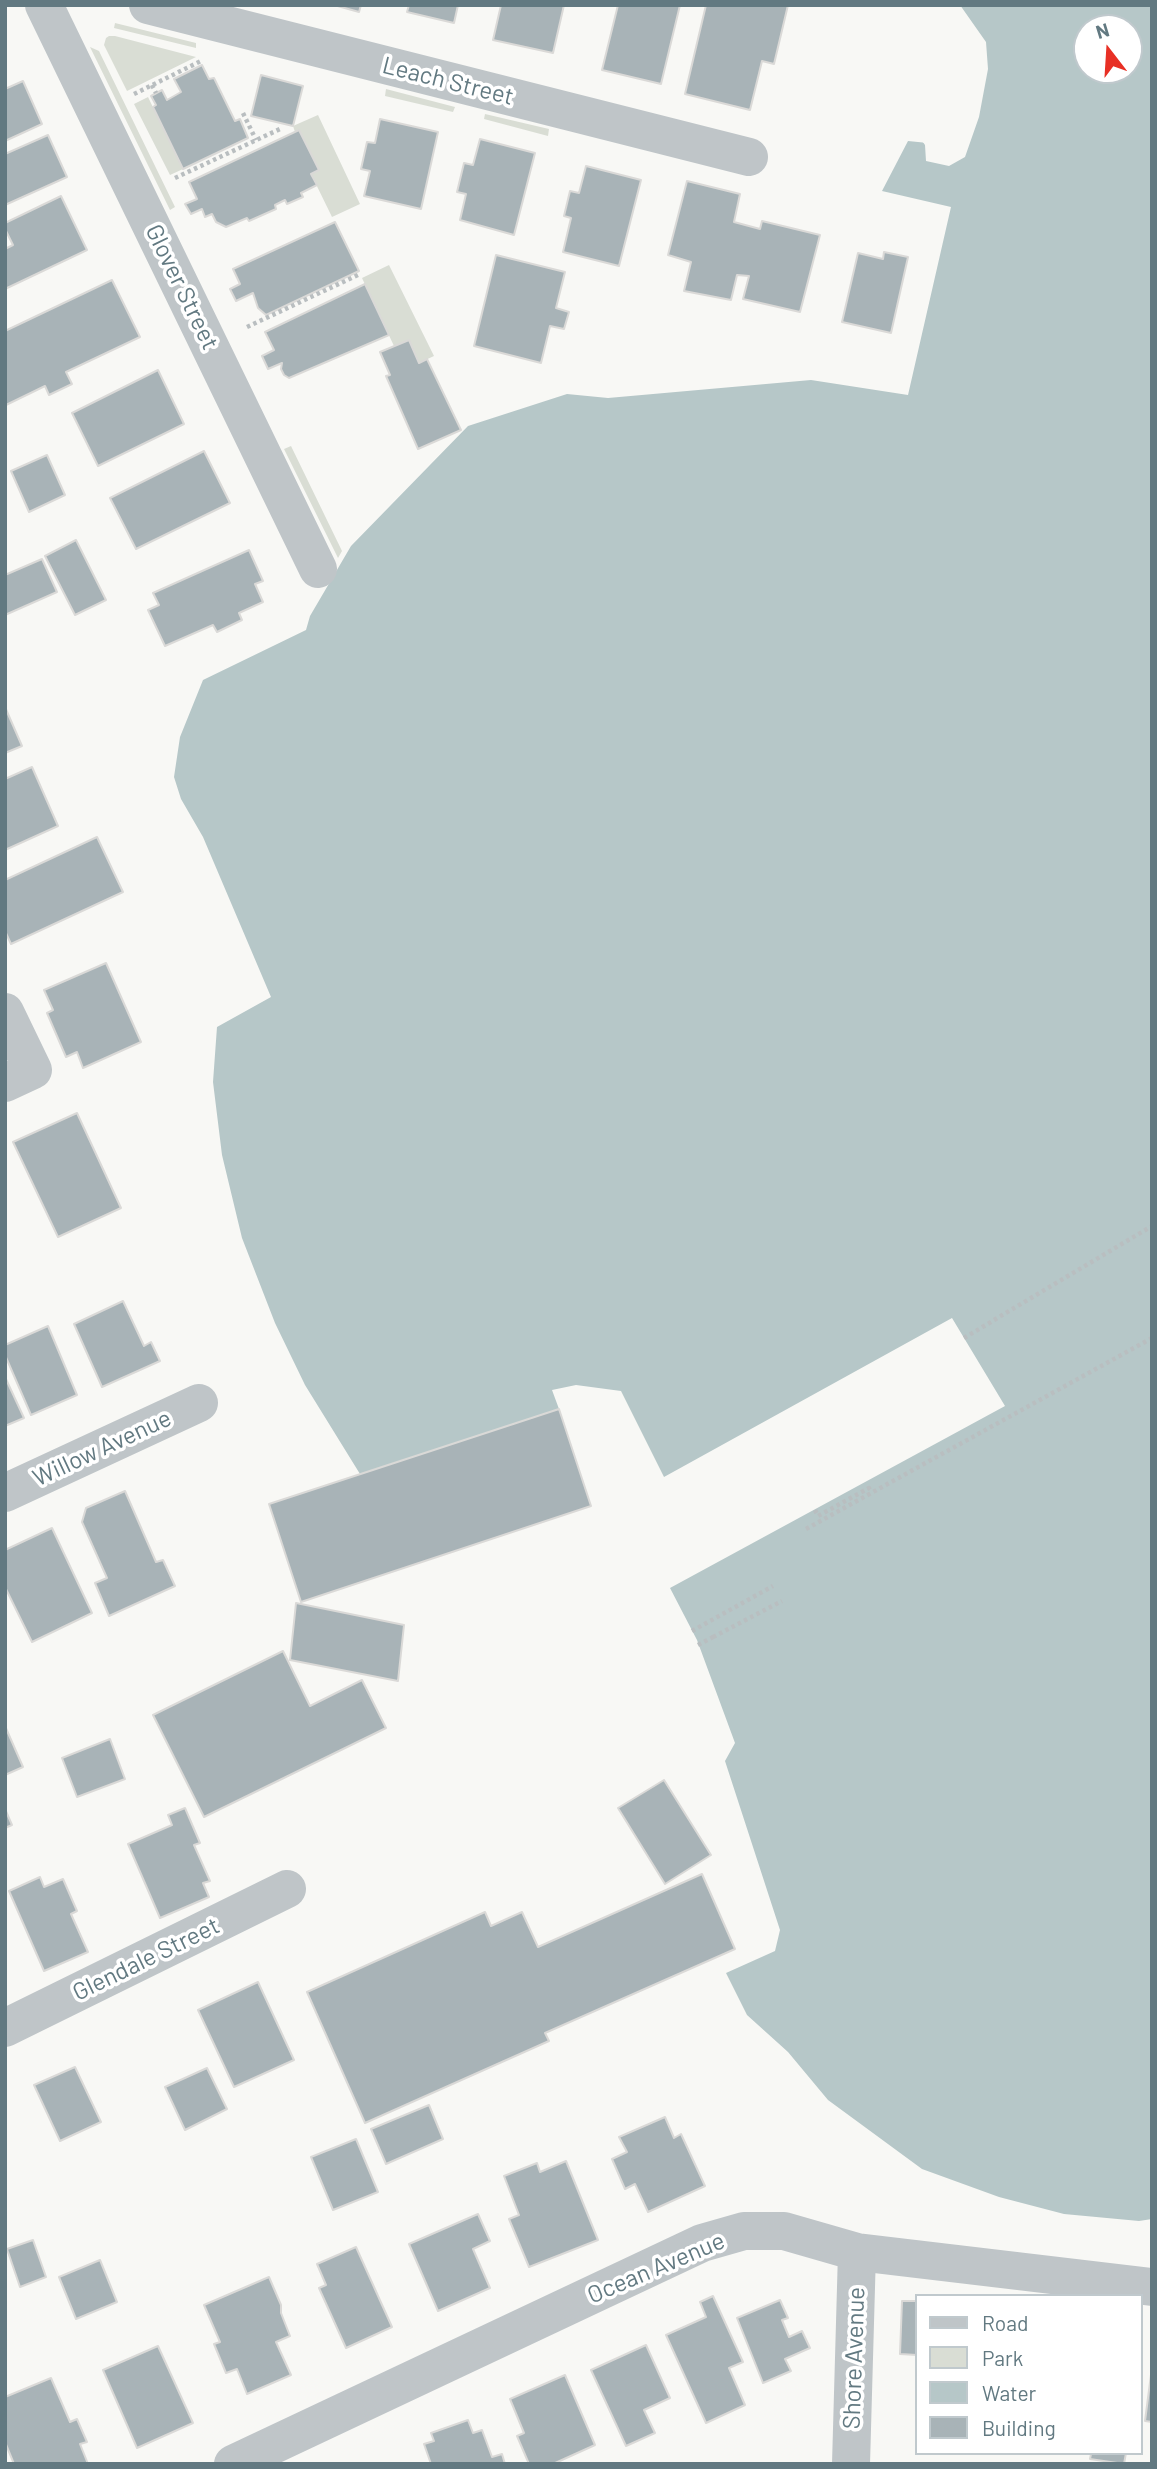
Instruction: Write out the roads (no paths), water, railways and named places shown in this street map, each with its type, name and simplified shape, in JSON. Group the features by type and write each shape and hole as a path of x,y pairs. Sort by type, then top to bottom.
{"street":[{"name":"Glover Street","path":"44,5 318,569"},
{"name":"Leach Street","path":"148,5 748,157"},
{"path":"5,1012 19,1077"},
{"name":"Willow Avenue","path":"5,1493 199,1403"},
{"name":"Glendale Street","path":"5,2028 287,1889"},
{"name":"Ocean Avenue","path":"233,2464 702,2243 744,2231 784,2231 857,2252 1152,2287"},
{"name":"Shore Avenue","path":"851,2464 857,2252"}],"water":[{"path":"928,5 1152,5 1152,2219 1139,2221 1064,2214 999,2197 922,2169 828,2100 788,2052 747,2015 726,1973 775,1951 780,1930 725,1761 735,1743 697,1640 670,1588 1005,1406 952,1318 664,1477 621,1391 576,1385 552,1390 559,1409 360,1474 305,1385 275,1323 242,1238 222,1155 213,1082 217,1027 271,997 203,837 181,799 174,777 180,737 203,680 306,630 310,616 351,546 468,426 567,394 608,398 811,380 908,395 951,207 882,191 908,141 938,144 955,48"}]}
